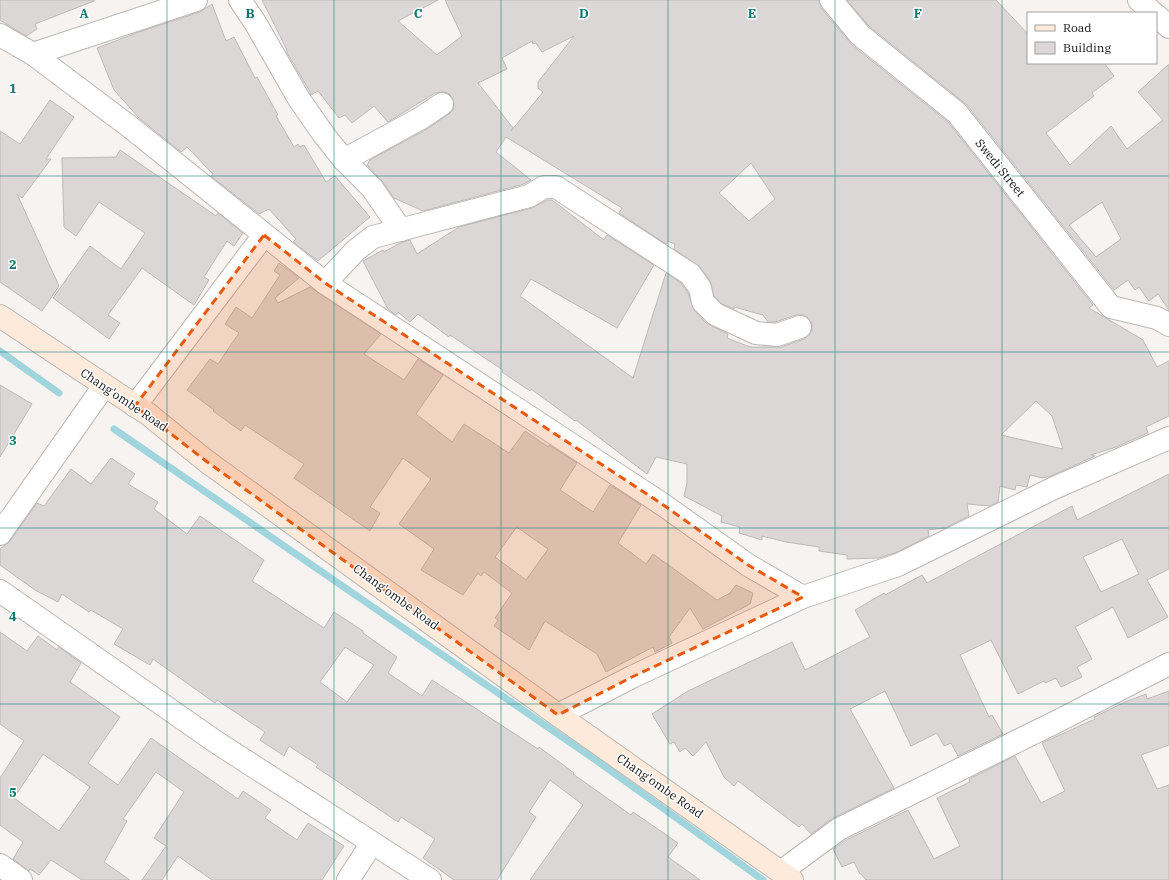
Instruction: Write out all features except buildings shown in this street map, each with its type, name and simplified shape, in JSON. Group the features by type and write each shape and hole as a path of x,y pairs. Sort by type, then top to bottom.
{"street":[{"path":"33,54 196,0"},
{"path":"240,0 256,24 299,98 344,160 372,188 401,230"},
{"name":"Swedi Street","path":"831,0 860,35 957,113 1111,307 1157,318 1169,325"},
{"path":"1139,0 1152,12"},
{"path":"1157,16 1169,27"},
{"path":"0,35 33,54 130,127 325,283 662,504 748,565 803,597"},
{"path":"344,160 421,118 442,104"},
{"path":"325,283 356,250 373,237 529,196 544,187 556,187 690,274 700,288 703,302 715,314 756,333 777,335 800,327"},
{"path":"135,406 264,235"},
{"name":"Chang'ombe Road","path":"0,316 148,414 206,461 558,715 787,876"},
{"path":"0,534 104,386"},
{"path":"558,715 632,677 803,597 898,565 1054,488 1169,438"},
{"path":"0,590 216,742 430,880"},
{"path":"787,876 839,829 1054,724 1169,664"},
{"path":"348,880 372,843"},
{"path":"0,865 21,880"}],"highlighted area":[{"path":"264,235 325,283 662,504 748,565 803,597 632,677 558,715 206,461 135,406"}],"waterway":[{"path":"0,351 59,393"},
{"path":"114,429 600,763 763,880"}]}
